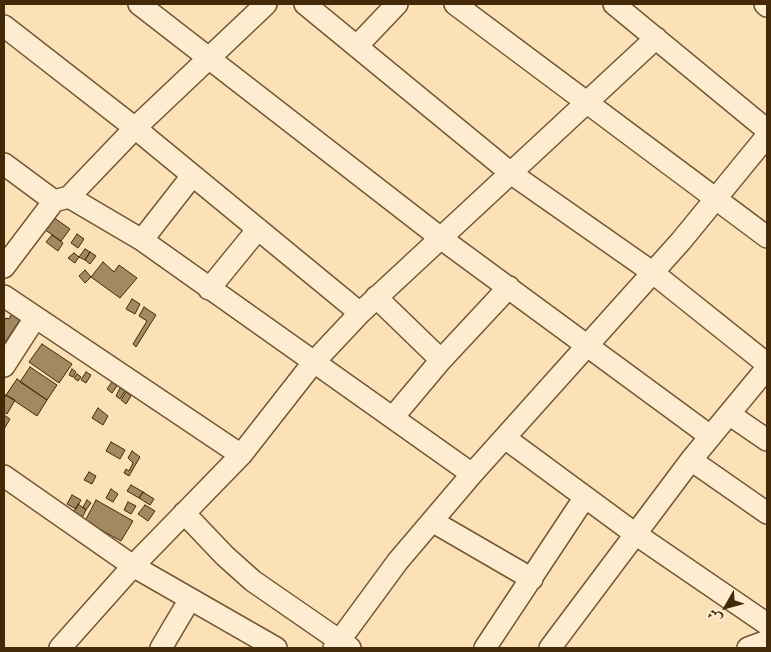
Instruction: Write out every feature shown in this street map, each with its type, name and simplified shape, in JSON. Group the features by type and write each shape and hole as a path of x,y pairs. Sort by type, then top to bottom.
{"street":[{"path":"139,4 442,239 710,436"},
{"path":"4,266 61,199 266,4"},
{"path":"305,4 512,174 652,272 767,364"},
{"path":"356,46 396,4"},
{"path":"455,4 767,237"},
{"path":"614,4 767,130"},
{"path":"4,26 135,128 360,313"},
{"path":"60,648 133,566 241,455 313,363 360,313 512,174 656,38"},
{"path":"184,513 225,556 253,581 342,646 383,580 432,521 717,198 767,136"},
{"path":"4,164 61,199 142,240 313,363 394,416 472,474"},
{"path":"142,240 192,176"},
{"path":"209,288 258,229"},
{"path":"394,416 441,360 509,287"},
{"path":"4,296 241,455"},
{"path":"376,297 441,360"},
{"path":"4,366 35,318"},
{"path":"550,648 634,533 710,436 767,368"},
{"path":"729,414 767,440"},
{"path":"505,438 634,533 767,624"},
{"path":"691,460 767,513"},
{"path":"4,476 133,566 276,648"},
{"path":"485,648 584,497"},
{"path":"432,521 532,578"},
{"path":"162,648 190,599"},
{"path":"748,648 767,641"}],"building":[{"path":"53,217 70,229 61,241 44,229"},
{"path":"77,234 84,239 78,248 71,243"},
{"path":"52,235 63,243 58,251 46,242"},
{"path":"85,249 90,252 85,260 79,257"},
{"path":"90,252 96,256 90,264 85,260"},
{"path":"74,253 79,257 75,263 68,258"},
{"path":"103,262 114,272 119,265 137,278 120,298 91,277"},
{"path":"85,270 91,277 85,283 79,276"},
{"path":"132,299 140,304 135,314 126,309"},
{"path":"144,307 156,315 136,347 133,344 147,321 139,316"},
{"path":"12,313 21,318 4,344 4,321 6,318 9,319"},
{"path":"42,344 72,364 59,383 29,362"},
{"path":"30,367 57,385 47,400 20,382"},
{"path":"72,369 76,372 73,377 69,375"},
{"path":"86,372 91,375 86,383 81,380"},
{"path":"77,374 81,377 78,381 74,378"},
{"path":"17,379 47,400 37,416 6,395"},
{"path":"112,382 117,386 112,393 107,389"},
{"path":"120,388 125,391 120,399 116,396"},
{"path":"126,392 131,396 126,404 121,400"},
{"path":"6,395 15,400 7,414 4,412 4,399"},
{"path":"98,408 108,416 103,425 92,418"},
{"path":"4,415 10,419 4,429"},
{"path":"111,442 125,450 120,459 106,451"},
{"path":"132,451 140,457 129,476 124,473 126,469 129,471 133,463 128,458"},
{"path":"89,472 96,476 92,484 84,480"},
{"path":"131,485 143,492 139,498 127,491"},
{"path":"111,489 118,494 113,502 106,498"},
{"path":"143,492 154,499 150,505 139,498"},
{"path":"72,495 81,500 76,509 67,504"},
{"path":"87,500 91,503 86,510 83,507"},
{"path":"96,500 133,521 121,541 85,521"},
{"path":"128,502 136,506 131,514 124,510"},
{"path":"78,504 86,510 81,520 72,515"},
{"path":"145,505 155,511 148,521 138,514"}]}
